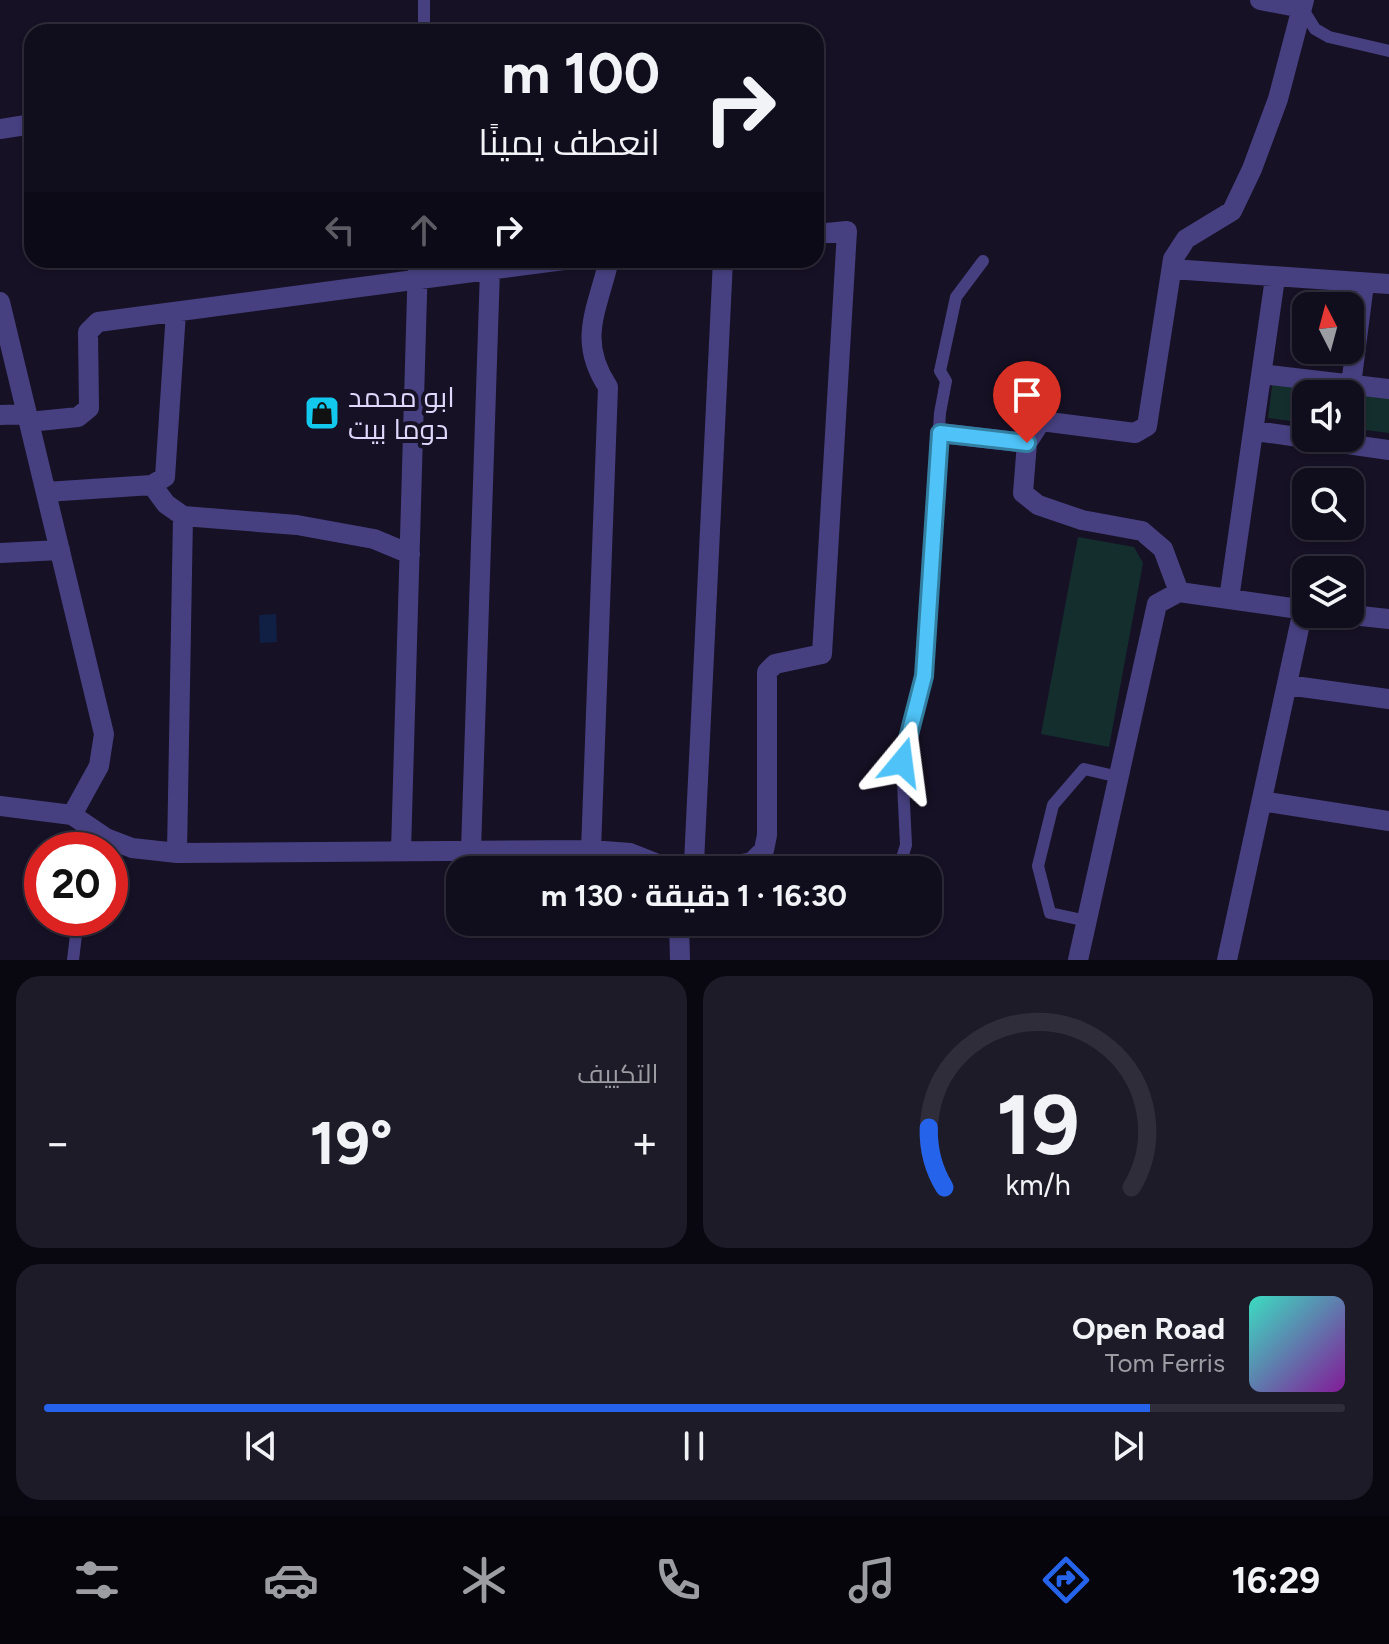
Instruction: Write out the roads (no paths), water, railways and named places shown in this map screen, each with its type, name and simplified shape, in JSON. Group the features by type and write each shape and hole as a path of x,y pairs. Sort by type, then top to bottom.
{"street":[{"path":"1179,592 1163,549 1142,531 1082,520 1038,505 1023,493 1027,443 1041,421 1135,433 1147,426 1173,259 1186,239 1232,211 1252,169 1278,99 1303,4 1260,0"},
{"path":"0,129 24,125"},
{"path":"758,856 764,850 767,835 767,672 775,664 822,654 847,231 824,233"},
{"path":"0,415 78,417 89,408 88,332 98,322 176,312 418,270 498,268"},
{"path":"591,850 608,387 592,363 590,334 607,268"},
{"path":"694,856 723,268"},
{"path":"471,850 490,269"},
{"path":"1172,269 1389,284"},
{"path":"401,851 418,270"},
{"path":"1229,599 1256,431 1275,278"},
{"path":"1352,380 1364,284"},
{"path":"0,302 104,734 99,766 80,819"},
{"path":"46,492 152,485 165,477 176,312"},
{"path":"1262,374 1311,380"},
{"path":"1364,386 1389,389"},
{"path":"1256,431 1389,450"},
{"path":"940,433 1027,443"},
{"path":"152,485 166,504 183,516 297,525 374,539 410,554"},
{"path":"177,853 183,516"},
{"path":"0,553 60,550"},
{"path":"1078,960 1157,604 1179,592 1292,608"},
{"path":"1364,616 1389,619"},
{"path":"1227,960 1300,628"},
{"path":"1287,685 1389,699"},
{"path":"1262,801 1389,821"},
{"path":"0,806 80,819 106,838 132,848 177,853 591,850 636,856"},
{"path":"679,936 680,960"}],"lane":[{"path":"424,0 424,24"},
{"path":"1303,4 1315,29 1329,37 1389,51"},
{"path":"903,856 906,845 902,762 924,676 946,381 940,371 956,297 983,261"},
{"path":"1087,921 1050,913 1038,866 1053,805 1084,769 1119,777"},
{"path":"80,819 82,832"},
{"path":"73,960 76,936"}],"water":[{"path":"276,614 277,642 260,643 259,615"}],"place":[{"name":"ابو محمد دوما بيت","path":"322,413"}]}
